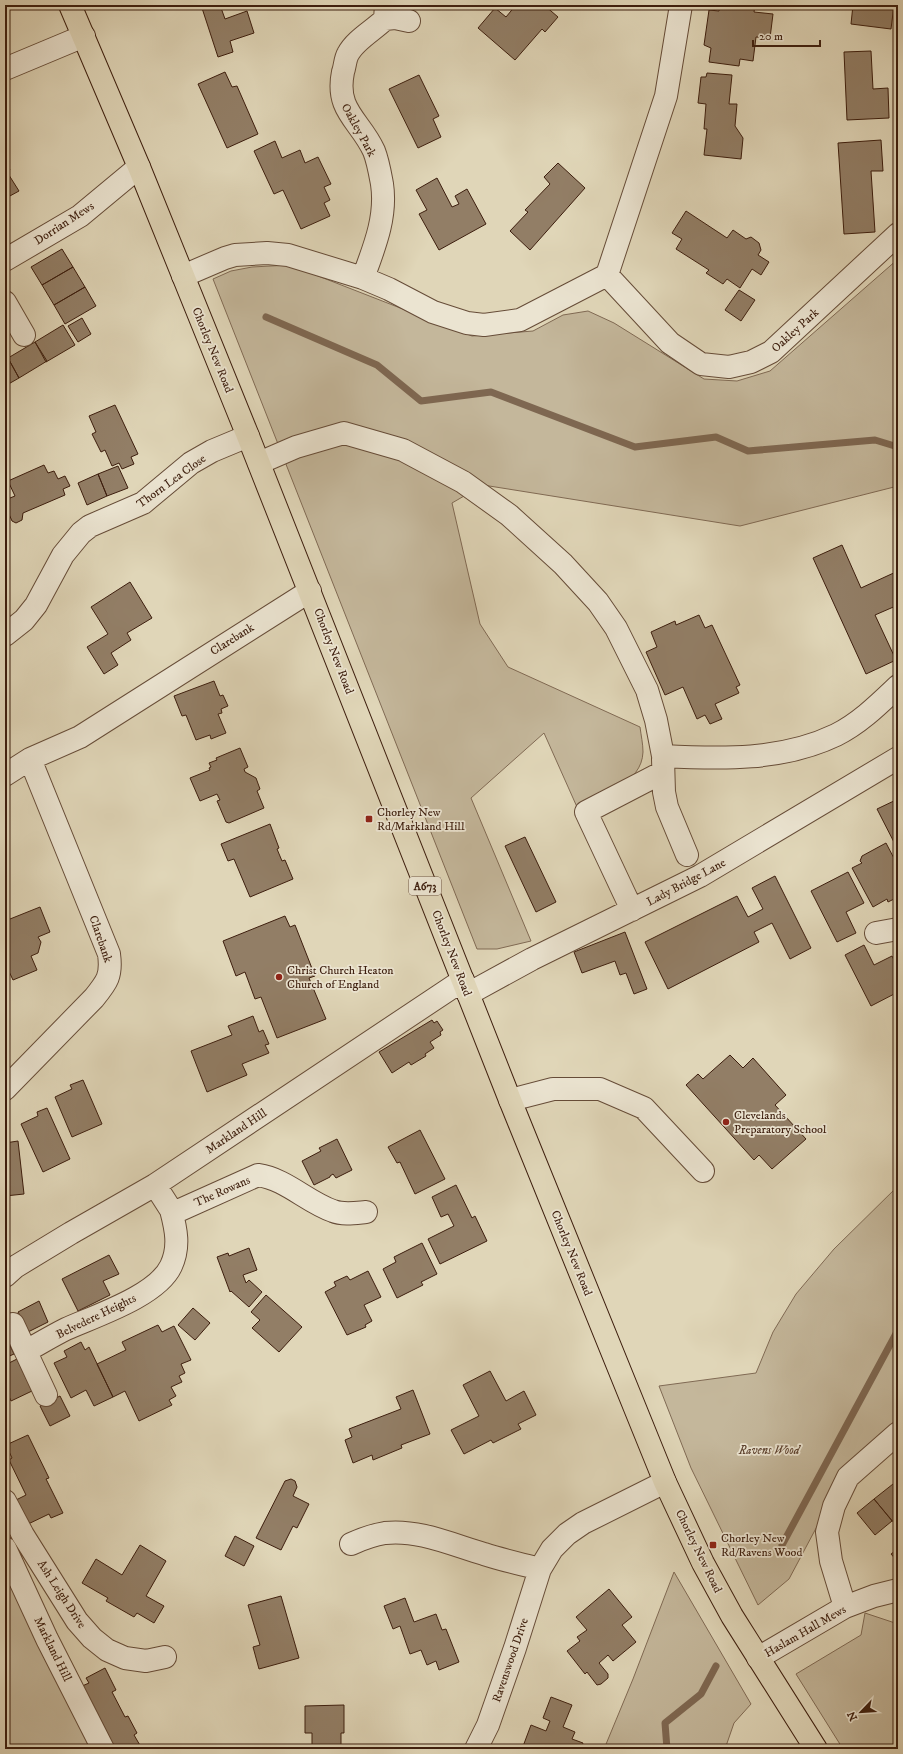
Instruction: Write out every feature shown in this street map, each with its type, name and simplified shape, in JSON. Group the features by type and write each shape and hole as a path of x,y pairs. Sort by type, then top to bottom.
{"main road":[{"name":"Chorley New Road","path":"70,5 139,167 259,463 510,1100 665,1482 703,1563 758,1658 816,1749"}],"street":[{"path":"183,276 234,255 267,253 288,255 363,278 389,289 433,312 467,323 484,325 520,320 607,275 666,96 681,5"},
{"name":"Oakley Park","path":"363,278 379,234 382,212 382,185 373,150 345,105 341,96 340,85 347,55 386,12 395,18 409,21"},
{"path":"5,69 84,36"},
{"name":"Dorrian Mews","path":"5,260 80,216 139,167"},
{"name":"Oakley Park","path":"607,275 670,343 701,364 729,367 751,362 771,352 898,234"},
{"path":"5,302 24,335"},
{"path":"259,463 296,447 344,433 403,450 463,482 508,515 563,564 598,602 616,628 646,690 656,720 663,764 664,792 667,807 687,855"},
{"name":"Thorn Lea Close","path":"5,635 24,620 36,605 63,555 81,533 90,526 143,504 191,463 212,451 248,436"},
{"name":"Clarebank","path":"5,775 30,759 80,737 310,591"},
{"path":"632,910 586,812 663,764 706,758 759,756 804,747 837,735 869,714 898,686"},
{"name":"Lady Bridge Lane","path":"465,987 532,959 700,876 898,758"},
{"name":"Clarebank","path":"5,1089 94,998 106,982 111,967 109,954 30,759"},
{"path":"876,933 898,929"},
{"name":"Markland Hill","path":"5,1276 15,1267 71,1233 155,1185 465,987"},
{"path":"510,1100 553,1089 600,1089 644,1108 703,1171"},
{"name":"The Rowans","path":"172,1210 180,1210 258,1175 270,1177 332,1211 347,1213 366,1212"},
{"path":"155,1185 172,1210"},
{"name":"Belvedere Heights","path":"26,1351 66,1329 117,1308 160,1280 171,1267 176,1251 176,1232 172,1210"},
{"path":"13,1324 46,1395"},
{"path":"844,1607 831,1561 827,1532 834,1506 848,1477 898,1433"},
{"name":"Ravenswood Drive","path":"476,1749 488,1725 515,1648 540,1569 552,1549 567,1534 583,1523 665,1482"},
{"name":"Ash Leigh Drive","path":"5,1501 76,1622 92,1638 107,1650 125,1658 146,1661 165,1657"},
{"path":"350,1544 370,1536 386,1533 401,1541 431,1538 486,1555 540,1569"},
{"name":"Markland Hill","path":"5,1548 47,1639 103,1749"},
{"name":"Haslam Hall Mews","path":"758,1658 844,1607 874,1596 898,1590"}],"green space":[{"path":"898,259 898,486 740,526 483,485 452,503 480,624 508,667 640,727 643,749 641,763 636,772 628,780 608,793 577,807 544,733 471,798 531,941 497,949 477,949 213,279 231,271 252,267 290,265 472,336 533,331 563,315 588,311 614,323 704,379 737,381 770,371"},
{"name":"Ravens Wood","path":"898,1186 898,1427 847,1470 789,1579 758,1605 691,1468 659,1386 756,1373 773,1332 796,1294 834,1249"},
{"path":"5,1566 92,1749 5,1749"},
{"path":"674,1572 751,1704 734,1723 725,1749 604,1749 633,1679"},
{"path":"865,1613 898,1624 898,1749 843,1749 796,1674 861,1635"}],"building":[{"path":"201,5 220,5 225,19 247,11 254,33 230,41 233,52 218,57"},
{"path":"516,5 544,5 558,17 545,32 542,29 515,60 478,28 495,8 506,17"},
{"path":"720,5 755,5 754,12 773,14 770,38 756,37 753,61 740,59 739,66 709,62 711,48 704,45 709,10 719,11"},
{"path":"853,5 894,5 891,29 851,24"},
{"path":"871,51 873,89 888,88 889,118 847,120 844,52"},
{"path":"225,72 232,87 237,86 258,134 227,148 198,84"},
{"path":"707,73 732,75 729,104 737,104 735,126 743,138 741,159 704,155 707,129 704,129 706,104 698,103 701,77 706,77"},
{"path":"419,75 439,116 433,119 441,137 418,148 389,89"},
{"path":"881,140 883,171 871,171 875,232 844,234 838,143"},
{"path":"275,141 282,158 300,150 305,163 318,157 331,184 324,187 330,200 324,203 330,216 301,229 283,190 274,194 254,151"},
{"path":"5,162 10,170 7,172 19,191 8,197 5,204"},
{"path":"558,163 585,188 530,250 510,231 528,212 525,210 550,184 544,177"},
{"path":"437,178 452,207 459,204 455,196 467,189 486,224 439,250 419,214 427,210 416,190"},
{"path":"686,211 727,238 733,230 746,239 751,237 759,243 761,250 758,255 769,262 761,275 752,269 740,288 727,279 723,284 706,273 709,270 676,249 682,239 672,233"},
{"path":"62,249 73,267 42,285 31,267"},
{"path":"73,267 85,287 54,305 42,285"},
{"path":"85,287 96,306 65,324 54,305"},
{"path":"739,290 755,300 741,321 725,310"},
{"path":"82,318 91,334 78,342 68,326"},
{"path":"63,325 75,345 46,362 35,342"},
{"path":"35,342 47,361 19,378 8,358"},
{"path":"8,358 19,378 5,386 5,360"},
{"path":"115,405 138,454 131,457 134,464 122,469 119,463 112,466 105,450 101,452 92,434 96,432 89,416"},
{"path":"44,465 48,473 54,471 58,479 65,476 70,486 63,489 65,495 23,513 22,520 16,523 12,521 5,505 5,500 15,496 8,481"},
{"path":"118,466 128,488 107,496 98,474"},
{"path":"98,474 107,496 87,505 78,483"},
{"path":"842,545 861,588 898,571 898,605 875,615 896,660 866,674 813,558"},
{"path":"130,582 152,618 127,633 131,640 111,653 118,665 104,674 87,647 108,634 91,607"},
{"path":"699,615 705,628 712,625 740,685 736,687 739,693 715,704 722,719 710,724 705,715 697,719 683,687 665,695 646,652 657,647 651,632 675,621 676,625"},
{"path":"214,681 220,696 223,695 228,706 221,709 222,713 218,714 226,733 211,739 210,735 196,740 186,715 182,716 174,696"},
{"path":"240,748 248,767 244,769 245,772 256,778 260,789 257,791 264,808 229,823 226,822 217,801 220,800 217,794 200,801 190,778 210,770 209,768 211,767 209,763 217,760 216,758"},
{"path":"898,799 898,850 877,809"},
{"path":"270,824 282,861 285,860 293,879 250,897 234,859 228,861 221,844"},
{"path":"525,837 556,902 536,912 505,846"},
{"path":"886,843 898,866 898,897 888,902 887,899 873,907 852,868 862,863 860,861 862,856"},
{"path":"848,872 864,903 846,912 856,933 837,942 811,891"},
{"path":"775,876 811,948 790,959 772,923 754,932 759,942 668,989 645,942 737,896 748,917 763,909 752,888"},
{"path":"40,907 50,932 38,937 41,942 38,953 31,956 37,970 13,980 5,963 5,921"},
{"name":"Christ Church Heaton Church of England","path":"285,916 290,927 295,925 315,976 309,978 326,1019 277,1038 261,997 255,999 245,972 236,976 223,941"},
{"path":"625,932 647,989 634,994 626,973 620,975 615,961 582,973 574,952"},
{"path":"864,945 874,965 892,956 898,968 898,992 871,1006 845,955"},
{"path":"253,1016 259,1032 263,1030 269,1044 265,1045 269,1053 242,1064 247,1075 207,1092 191,1051 232,1035 228,1026"},
{"path":"432,1020 434,1023 437,1021 443,1030 440,1032 441,1035 430,1042 434,1048 425,1054 426,1056 411,1065 409,1062 392,1073 379,1052"},
{"path":"730,1055 743,1068 753,1058 786,1095 775,1105 806,1139 772,1169 759,1155 754,1160 686,1085 698,1074 703,1079"},
{"path":"83,1080 102,1124 72,1137 55,1097 72,1089 70,1085"},
{"path":"47,1108 70,1159 43,1172 21,1124 38,1116 37,1112"},
{"path":"420,1130 445,1179 415,1194 400,1162 397,1163 388,1147"},
{"path":"337,1139 352,1170 336,1178 333,1174 314,1185 302,1161 321,1151 319,1148"},
{"path":"18,1141 24,1194 5,1196 5,1143"},
{"path":"456,1185 472,1218 475,1216 487,1241 440,1264 428,1239 454,1226 448,1214 441,1217 432,1197"},
{"path":"422,1243 437,1274 421,1282 423,1285 397,1298 383,1269 396,1262 394,1257"},
{"path":"249,1248 257,1270 243,1275 246,1283 249,1280 262,1292 249,1307 231,1291 230,1292 217,1257 228,1253 229,1256"},
{"path":"109,1255 119,1274 103,1281 110,1295 78,1311 62,1279"},
{"path":"368,1271 381,1297 364,1305 372,1321 365,1325 366,1327 347,1335 325,1292 336,1286 334,1282 347,1276 350,1280"},
{"path":"266,1295 302,1327 279,1352 252,1328 260,1320 251,1312"},
{"path":"39,1301 48,1322 28,1332 18,1312"},
{"path":"193,1308 210,1323 195,1340 178,1325"},
{"path":"158,1325 162,1332 174,1326 191,1360 181,1364 185,1373 179,1376 182,1382 171,1387 176,1396 169,1400 172,1405 139,1421 125,1391 113,1397 97,1364 126,1350 122,1342"},
{"path":"5,1335 14,1354 5,1358"},
{"path":"81,1342 85,1350 89,1347 113,1397 94,1406 86,1390 71,1398 54,1363 67,1357 64,1351"},
{"path":"17,1359 32,1391 11,1401 5,1387 5,1365"},
{"path":"490,1371 506,1401 524,1391 536,1415 518,1424 521,1429 493,1443 491,1440 464,1454 451,1430 479,1416 463,1385"},
{"path":"413,1390 430,1434 401,1445 402,1448 373,1460 372,1455 353,1463 345,1440 352,1437 349,1429 401,1409 396,1397"},
{"path":"60,1396 70,1416 50,1426 40,1406"},
{"path":"28,1435 49,1478 46,1479 63,1513 51,1518 49,1514 24,1526 12,1502 26,1495 9,1460 12,1458 6,1445"},
{"path":"291,1479 295,1481 297,1487 293,1496 309,1504 297,1528 293,1526 281,1550 256,1538 285,1481"},
{"path":"893,1484 898,1489 898,1522 895,1524 874,1499"},
{"path":"874,1499 892,1521 875,1535 857,1513"},
{"path":"235,1536 254,1546 244,1566 225,1556"},
{"path":"140,1545 166,1561 146,1596 164,1606 154,1623 137,1613 134,1617 106,1601 108,1598 82,1583 96,1559 122,1575"},
{"path":"898,1549 898,1562 891,1554"},
{"path":"609,1589 632,1617 622,1625 636,1642 613,1661 608,1655 599,1663 608,1674 608,1678 601,1684 597,1685 587,1672 585,1674 567,1651 580,1641 577,1637 587,1630 576,1617"},
{"path":"281,1596 299,1658 259,1669 253,1647 260,1645 248,1605"},
{"path":"405,1598 414,1622 436,1614 442,1630 446,1629 459,1662 439,1670 436,1661 427,1665 421,1650 410,1654 400,1626 393,1629 384,1606"},
{"path":"105,1668 116,1690 112,1692 125,1717 128,1716 137,1733 134,1735 141,1747 137,1749 113,1749 80,1687 89,1683 86,1678"},
{"path":"551,1697 572,1705 563,1727 575,1732 572,1739 583,1743 581,1749 522,1749 531,1725 546,1731 550,1721 543,1718"},
{"path":"344,1705 344,1733 341,1733 341,1749 312,1749 312,1733 305,1733 305,1706"}],"waterway":[{"path":"266,317 377,365 421,401 491,392 635,447 716,437 748,451 875,440 898,447"},
{"path":"782,1545 898,1330"},
{"path":"667,1749 665,1723 701,1694 716,1666"}],"place":[{"name":"Chorley New Rd/Markland Hill","path":"369,819"},
{"name":"Christ Church Heaton Church of England","path":"279,977"},
{"name":"Clevelands Preparatory School","path":"726,1122"},
{"name":"Chorley New Rd/Ravens Wood","path":"713,1545"}]}
